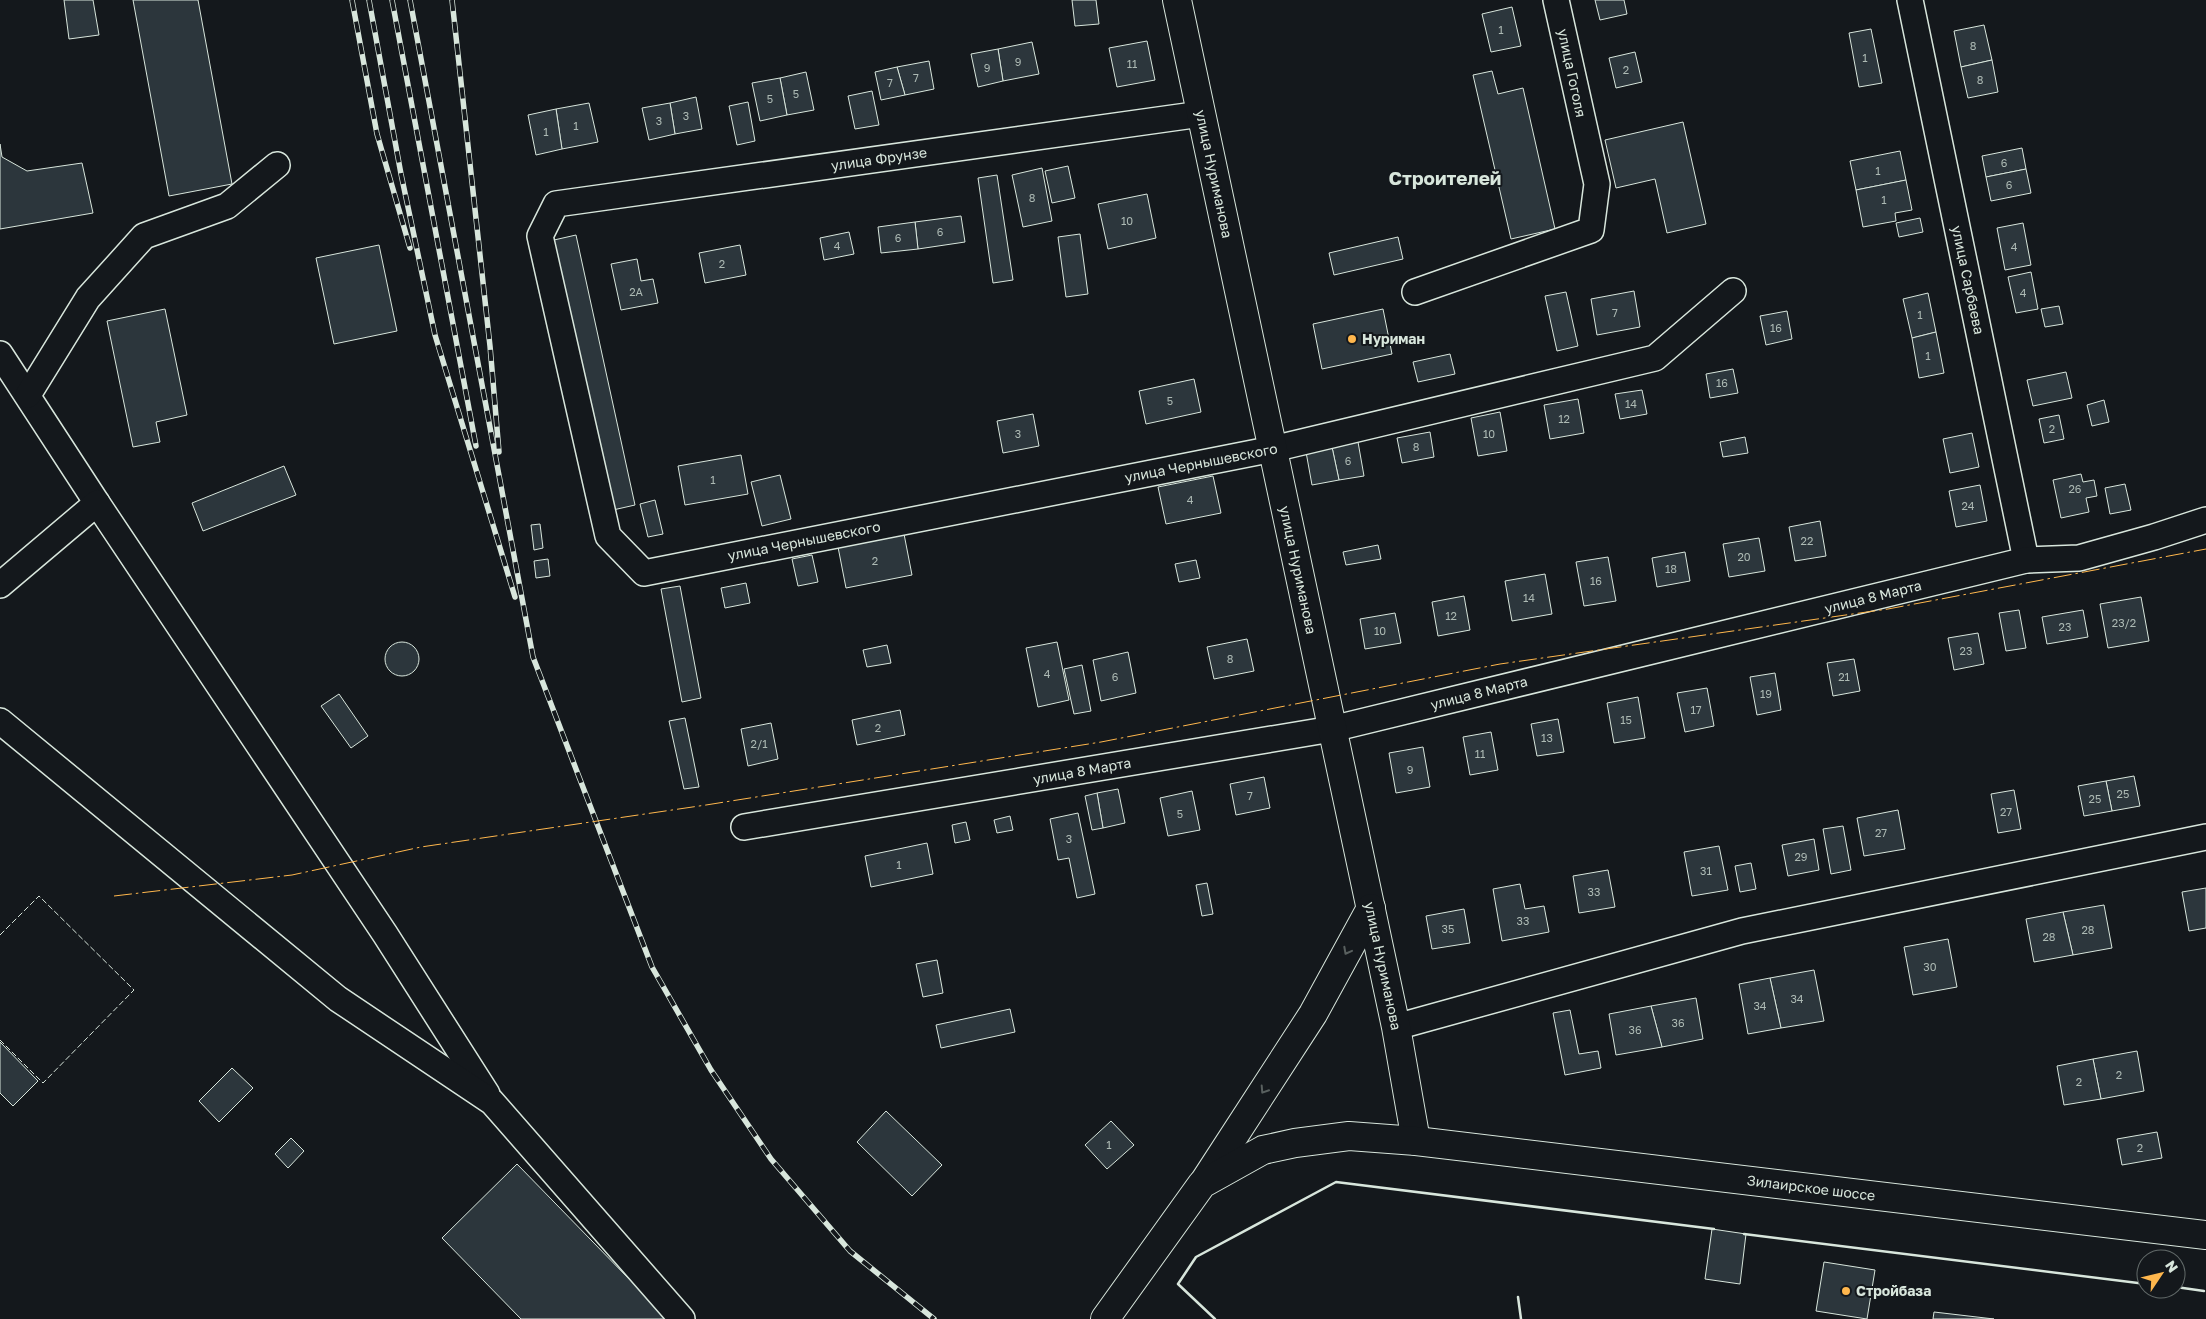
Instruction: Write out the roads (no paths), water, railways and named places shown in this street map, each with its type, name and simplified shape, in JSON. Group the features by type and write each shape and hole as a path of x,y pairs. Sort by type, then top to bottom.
{"main road":[{"name":"улица Нуриманова","path":"1177,0 1396,1027 1416,1140"},
{"path":"1105,1319 1202,1184 1313,1014 1371,908"},
{"name":"Зилаирское шоссе","path":"1202,1184 1263,1150 1295,1143 1349,1136 1416,1140 2206,1235"}],"street":[{"name":"улица Гоголя","path":"1415,292 1591,230 1597,184 1556,0"},
{"name":"улица Сарбаева","path":"1910,0 2026,560"},
{"name":"улица Фрунзе","path":"644,573 608,536 540,236 556,204 1201,114"},
{"path":"28,395 88,298 144,236 227,206 277,165"},
{"name":"улица Чернышевского","path":"644,573 1273,449 1655,358 1732,291"},
{"path":"0,354 97,503 385,934 492,1102 682,1319"},
{"path":"0,585 97,503"},
{"name":"улица 8 Марта","path":"744,827 1332,729 2026,560 2079,558 2206,520"},
{"path":"0,721 338,999 492,1102"},
{"path":"1396,1027 1742,931 2206,837"}],"railway":[{"path":"352,0 377,134 410,248"},
{"path":"369,0 401,174 435,335 515,597"},
{"path":"392,0 476,446"},
{"path":"410,0 533,657 652,967 711,1070 771,1159 850,1251 934,1319"},
{"path":"452,0 490,346 499,452"}],"place":[{"name":"Нуриман","path":"1352,339"},
{"name":"Стройбаза","path":"1846,1291"}],"district":[{"name":"Строителей","path":"1445,178"}]}
